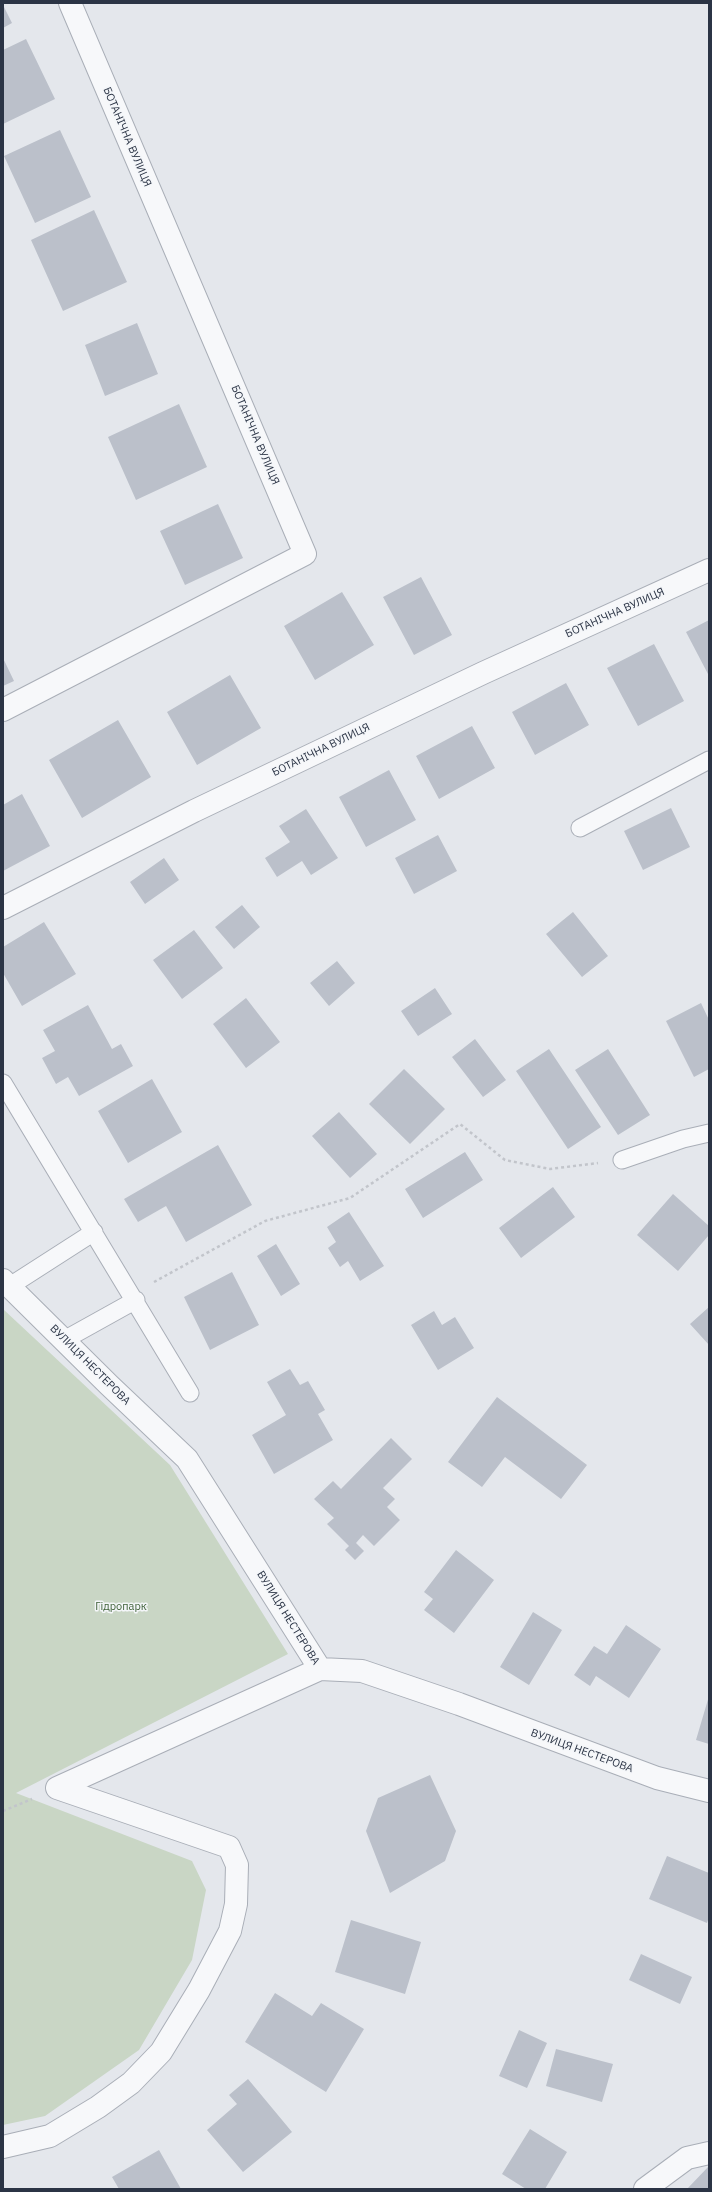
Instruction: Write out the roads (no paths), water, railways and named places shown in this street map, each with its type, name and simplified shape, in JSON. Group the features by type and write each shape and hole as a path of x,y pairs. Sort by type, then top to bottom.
{"street":[{"name":"БОТАНІЧНА ВУЛИЦЯ","path":"3,710 305,554 70,3"},
{"name":"БОТАНІЧНА ВУЛИЦЯ","path":"3,908 194,811 483,673 709,570"},
{"name":"ВУЛИЦЯ НЕСТЕРОВА","path":"6,1283 187,1459 320,1669 362,1671 459,1704 657,1778 709,1791"},
{"path":"3,2147 50,2136 98,2107 131,2083 161,2052 199,1990 230,1930 236,1904 237,1865 229,1847 58,1788 320,1669"},
{"path":"645,2189 688,2158 709,2153"}],"lane":[{"path":"580,828 709,760"},
{"path":"4,1089 134,1297 190,1394"},
{"path":"622,1160 683,1139 709,1133"},
{"path":"6,1283 94,1232"},
{"path":"64,1340 134,1297"}],"park label":[{"name":"Гідропарк","path":"121,1607"}]}
